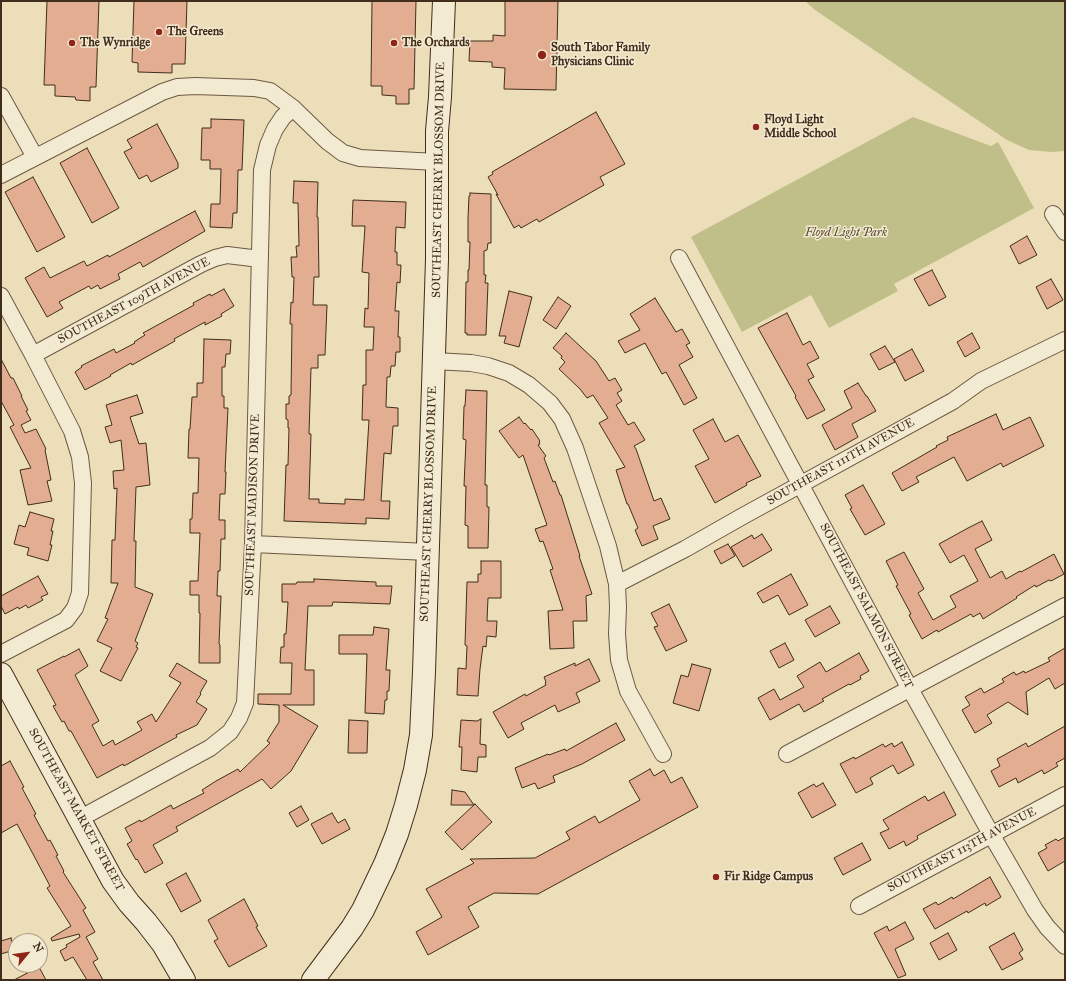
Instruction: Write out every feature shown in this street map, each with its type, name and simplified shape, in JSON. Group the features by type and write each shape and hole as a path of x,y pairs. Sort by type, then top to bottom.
{"main road":[{"name":"SOUTHEAST CHERRY BLOSSOM DRIVE","path":"313,980 352,928 363,910 389,854 406,805 415,770 420,735 424,672 428,552 437,259 437,162 444,1"},
{"name":"SOUTHEAST MARKET STREET","path":"4,688 113,881 160,940 184,980"}],"street":[{"path":"1,175 162,92 177,87 195,86 254,88 270,91 293,108 327,141 343,153 360,158 437,162"},
{"path":"1,96 35,157"},
{"name":"SOUTHEAST MADISON DRIVE","path":"79,819 210,748 230,732 239,718 245,703 253,544 262,170 268,145 275,129 283,117 293,108"},
{"path":"1053,214 1065,232"},
{"name":"SOUTHEAST 109TH AVENUE","path":"33,355 200,264 216,258 227,256 260,259"},
{"name":"SOUTHEAST SALMON STREET","path":"679,258 910,689 991,834 1035,910 1065,946"},
{"path":"1,296 72,431 80,457 83,483 80,593 74,608 66,620 1,654"},
{"name":"SOUTHEAST 111TH AVENUE","path":"617,584 685,549 954,401 981,382 1065,340"},
{"path":"434,361 471,363 488,366 509,373 529,385 550,403 562,419 575,448 608,546 617,584 617,634 619,660 628,691 663,754"},
{"path":"253,544 428,552"},
{"path":"788,754 1065,606"},
{"name":"SOUTHEAST 113TH AVENUE","path":"859,906 1065,795"}],"green space":[{"path":"805,1 1065,1 1065,151 1052,152 1029,150 1007,140 815,10"},
{"name":"Floyd Light Park","path":"913,117 991,146 998,142 1034,208 894,284 898,291 829,328 811,295 742,332 691,237"}],"building":[{"name":"The Wynridge","path":"47,1 99,1 96,87 90,87 90,101 76,100 75,97 55,96 55,85 44,85"},
{"name":"The Greens","path":"134,1 187,1 185,64 172,64 172,73 138,72 138,63 132,62"},
{"name":"The Orchards","path":"372,1 416,1 414,89 409,89 409,104 396,104 396,96 382,95 382,86 371,86"},
{"path":"505,1 558,1 556,90 504,89 505,68 492,67 492,62 469,61 470,41 493,41 493,35 505,36"},
{"path":"596,112 625,164 600,177 604,185 539,222 537,219 521,228 519,225 514,228 488,177 493,174 492,172"},
{"path":"211,119 244,120 242,170 238,170 237,213 233,213 232,228 210,227 211,204 220,204 221,169 210,169 210,160 201,160 202,128 211,128"},
{"path":"157,124 178,163 178,168 151,182 147,175 139,179 124,152 132,148 127,140"},
{"path":"87,148 119,208 92,223 60,163"},
{"path":"33,177 65,237 37,252 5,192"},
{"path":"294,181 318,182 317,217 319,277 314,277 313,305 327,305 325,355 318,355 318,368 311,368 309,499 319,499 319,503 345,504 345,499 364,500 369,420 362,420 363,385 366,385 366,350 373,350 374,327 364,327 365,308 368,309 369,273 362,272 365,226 352,226 353,200 406,202 405,228 396,227 395,252 397,252 397,265 401,265 400,283 397,282 395,311 399,311 398,337 400,337 400,352 396,352 395,366 391,366 390,377 387,377 386,407 398,408 398,426 393,426 391,454 384,453 381,501 390,501 389,519 366,518 366,524 284,521 289,428 288,420 286,419 286,404 289,404 289,396 291,395 292,324 290,324 291,302 293,303 294,277 292,277 291,257 297,257 296,246 299,246 298,203 293,203"},
{"path":"470,193 491,194 491,243 488,243 487,250 484,251 484,275 486,275 485,283 488,283 486,335 467,335 467,333 465,333 466,282 468,282 470,242 468,242"},
{"path":"195,211 205,231 143,267 140,262 118,274 120,279 100,289 98,285 91,289 89,286 59,302 63,308 47,317 25,278 44,267 50,278 84,261 87,266 108,255 109,257"},
{"path":"1027,236 1037,255 1019,264 1010,246"},
{"path":"932,270 946,297 929,306 914,279"},
{"path":"1051,279 1063,300 1047,309 1036,287"},
{"path":"224,289 234,306 221,314 222,316 205,325 205,322 174,339 175,341 132,365 131,363 85,390 75,372 82,367 81,366 114,349 116,353 135,343 134,342 145,335 143,333 194,305 193,303 210,294 211,296"},
{"path":"509,291 532,297 519,347 504,343 506,336 499,336"},
{"path":"558,297 571,306 556,329 543,320"},
{"path":"655,298 676,332 682,329 690,343 686,345 693,357 679,365 697,398 684,405 666,372 662,374 645,343 625,353 618,341 640,330 630,314"},
{"path":"787,313 803,345 810,341 819,358 807,364 814,377 808,380 825,410 807,419 795,397 796,396 758,328"},
{"path":"566,333 596,361 609,381 615,378 622,390 617,393 622,401 616,405 628,425 634,422 645,440 634,446 654,501 661,498 670,519 653,526 658,539 642,546 635,530 638,528 627,504 616,470 625,467 599,423 608,418 593,395 587,398 580,389 559,369 565,362 561,358 562,356 553,348"},
{"path":"972,333 980,348 965,357 957,342"},
{"path":"204,339 231,340 230,354 226,354 225,367 222,367 222,396 224,396 224,408 228,408 225,494 220,494 219,520 225,520 225,539 221,539 220,571 218,571 217,596 221,596 219,644 220,663 199,663 199,595 190,595 190,581 198,581 200,533 190,533 193,493 198,493 199,458 188,458 189,429 192,397 197,397 197,383 203,383"},
{"path":"885,346 895,362 879,370 870,354"},
{"path":"912,349 924,371 905,381 894,359"},
{"path":"1,359 11,378 13,378 28,410 26,411 31,420 21,425 25,433 36,429 46,449 51,480 47,481 52,501 28,505 20,470 31,468 10,427 14,425 1,401"},
{"path":"858,383 876,411 852,424 858,437 835,450 822,425 852,408 844,391"},
{"path":"466,390 487,391 485,485 487,485 487,507 489,507 488,548 468,548 468,526 465,525 466,486 464,486 466,440 463,439"},
{"path":"137,395 143,413 130,417 139,444 146,443 150,485 136,487 134,541 136,541 135,587 153,594 135,641 138,643 136,647 138,648 121,681 100,671 112,648 97,641 108,619 105,618 118,583 111,583 112,540 115,540 117,488 114,489 113,471 124,470 121,440 110,443 105,427 112,425 106,405"},
{"path":"996,414 1003,430 1030,417 1044,446 1003,467 1001,463 967,481 954,457 916,477 919,482 902,491 892,473 948,440 947,437"},
{"path":"519,417 524,424 525,423 531,430 532,429 540,441 540,444 538,445 546,456 544,458 553,482 555,481 561,495 592,594 586,596 587,621 573,621 574,648 550,649 548,611 563,610 550,570 553,569 543,541 540,542 535,529 547,525 523,455 519,458 499,431"},
{"path":"713,419 725,442 738,435 761,476 746,483 747,485 715,503 695,466 709,459 693,430"},
{"path":"863,485 885,524 865,535 850,509 852,508 845,495"},
{"path":"30,512 54,519 51,531 53,531 50,545 52,545 48,561 27,555 29,548 14,544 19,525 25,527"},
{"path":"982,521 992,540 975,549 990,578 1002,571 1006,579 1054,554 1064,574 1036,587 1035,585 983,619 980,613 973,617 971,614 922,639 909,615 911,614 896,586 898,585 886,561 904,552 924,589 918,593 933,620 956,607 950,596 978,581 964,555 950,563 939,544"},
{"path":"762,534 772,550 743,567 731,547 752,535 754,539"},
{"path":"728,544 735,556 721,564 714,551"},
{"path":"481,561 501,561 501,598 488,598 487,621 497,621 496,637 487,636 486,647 483,646 478,696 457,695 458,668 466,669 467,646 465,645 467,582 478,582 478,574 481,574"},
{"path":"791,574 808,605 789,615 778,595 763,603 757,593"},
{"path":"38,576 48,594 41,597 43,600 28,608 26,605 19,609 18,607 5,614 1,606 1,596"},
{"path":"314,579 376,582 376,586 392,586 390,604 333,602 332,606 308,606 305,670 314,670 314,705 283,705 318,726 291,771 271,789 262,779 176,827 178,831 153,845 163,863 145,873 127,844 132,841 125,828 140,820 141,822 171,805 173,809 204,793 202,790 216,781 238,769 240,772 270,743 267,741 279,722 279,705 258,704 258,694 291,694 292,663 280,663 281,647 284,647 284,634 286,634 288,602 282,602 282,584 314,582"},
{"path":"669,604 687,641 666,651 654,627 658,626 651,613"},
{"path":"830,606 840,623 815,637 805,620"},
{"path":"374,627 389,629 386,670 390,670 389,691 387,691 387,700 385,700 384,714 365,713 367,654 339,654 339,635 373,635"},
{"path":"785,643 794,660 779,668 770,651"},
{"path":"1065,648 1065,683 1055,689 1049,678 1026,692 1028,715 1008,702 987,715 992,723 975,733 962,710 970,705 965,697 981,688 984,693 1004,682 1002,679 1014,672 1016,675 1024,671 1025,673 1050,661 1048,658"},
{"path":"79,649 88,666 75,675 99,721 92,725 103,746 113,740 115,745 142,730 137,722 152,714 156,722 181,683 169,676 177,663 207,681 196,702 207,709 197,725 176,735 177,737 124,766 123,764 97,778 71,731 69,731 64,721 62,722 53,706 56,705 37,670"},
{"path":"859,653 869,671 860,676 861,679 822,699 824,701 804,712 799,704 770,720 758,698 774,689 780,700 804,687 797,676 820,662 826,672"},
{"path":"589,659 600,681 576,693 580,702 558,712 555,705 521,723 524,729 508,738 493,712 525,694 526,696 546,685 544,677 575,663 575,666"},
{"path":"692,664 711,669 699,711 673,703 681,675 688,677"},
{"path":"481,719 480,744 486,745 486,757 478,757 477,772 461,770 462,747 459,747 461,720 477,721"},
{"path":"349,720 368,721 367,753 348,753"},
{"path":"616,723 625,740 582,764 553,776 555,782 538,789 535,783 522,788 515,768 548,754 549,755 565,749 566,751"},
{"path":"1065,726 1065,758 1056,763 1058,766 1044,774 1042,770 1018,783 1016,778 999,787 991,771 1000,766 997,759 1026,743 1028,747"},
{"path":"902,742 914,765 898,774 893,765 870,778 873,784 856,793 840,764 854,757 855,759 883,744 885,747 892,743 894,747"},
{"path":"10,761 36,814 34,815 48,841 50,840 58,855 56,856 64,871 63,872 86,908 83,910 95,932 86,937 98,959 93,962 103,980 87,980 73,957 65,961 60,951 67,947 66,945 80,937 79,934 52,941 51,938 71,926 47,888 50,886 17,824 1,833 1,766"},
{"path":"650,769 654,776 664,770 671,783 682,777 698,807 538,894 494,893 468,907 479,927 428,955 416,932 442,917 426,889 474,863 470,859 535,858 570,839 566,832 595,816 599,823 640,800 629,781"},
{"path":"823,783 836,805 812,818 798,793 814,784 816,787"},
{"path":"452,790 465,792 474,805 451,805"},
{"path":"944,792 956,815 917,836 918,839 906,846 904,841 889,849 880,833 889,829 883,820 925,796 928,801"},
{"path":"475,804 492,822 462,850 445,832"},
{"path":"301,806 309,820 297,827 289,813"},
{"path":"332,813 338,823 345,819 350,829 322,844 311,824"},
{"path":"1065,837 1065,861 1048,871 1038,853 1047,848 1045,845 1056,839 1058,841"},
{"path":"862,843 871,860 843,875 834,858"},
{"path":"186,873 201,901 181,912 166,884"},
{"path":"990,877 1001,897 986,906 985,903 968,913 967,911 935,929 923,909 936,902 938,905 952,897 953,899"},
{"path":"244,899 258,926 256,927 267,946 229,967 214,941 218,939 208,920"},
{"path":"905,922 914,939 895,949 906,975 898,978 874,933 887,926 889,931"},
{"path":"948,933 957,950 939,960 930,943"},
{"path":"1014,933 1023,950 1019,953 1023,959 1002,970 989,947"},
{"path":"8,939 8,952 1,954 1,941"},
{"path":"27,973 42,973 46,980 14,980"}],"place":[{"name":"The Greens","path":"159,32"},
{"name":"The Wynridge","path":"72,43"},
{"name":"The Orchards","path":"394,43"},
{"name":"South Tabor Family Physicians Clinic","path":"542,55"},
{"name":"Floyd Light Middle School","path":"756,127"},
{"name":"Fir Ridge Campus","path":"716,877"}]}
